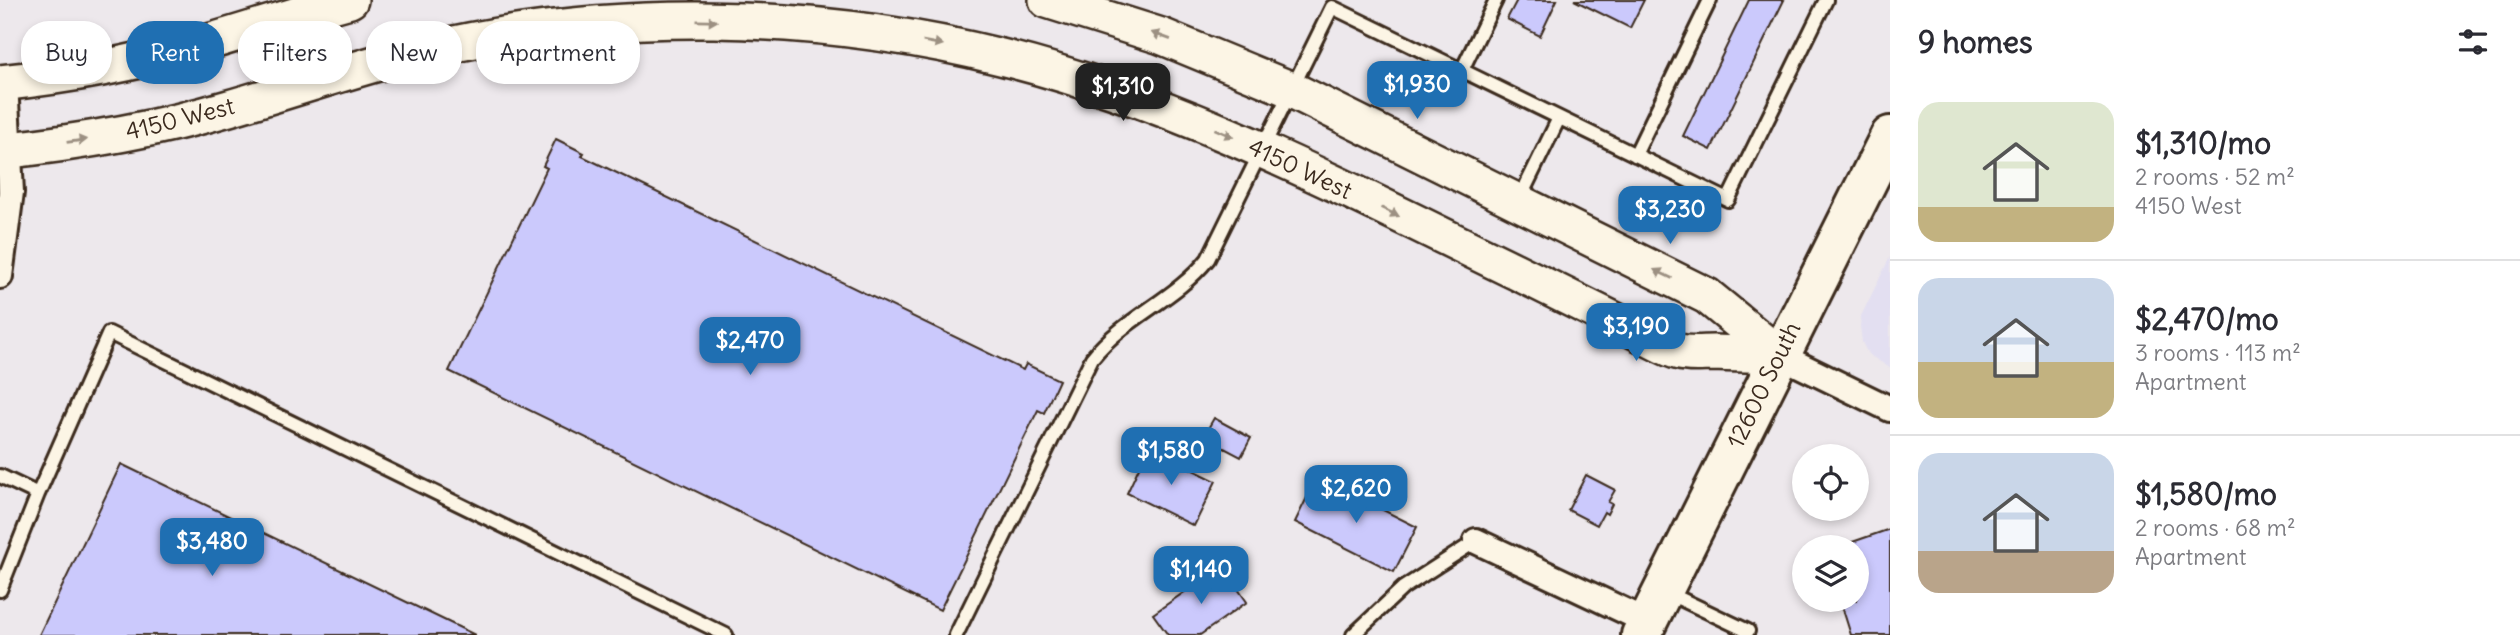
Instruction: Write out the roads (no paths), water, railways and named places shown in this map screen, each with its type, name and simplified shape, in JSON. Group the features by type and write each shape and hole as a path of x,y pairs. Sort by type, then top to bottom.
{"main road":[{"name":"12600 South","path":"1650,616 1890,136"}],"street":[{"path":"0,276 11,192 5,150 2,83 135,61 193,47 350,0"},
{"path":"1047,0 1161,36 1292,90 1707,296 1779,355 1890,409"},
{"name":"4150 West","path":"5,150 98,138 163,125 227,109 361,67 431,49 496,37 629,23 698,21 838,28 997,56 1056,71 1125,94 1183,115 1262,150 1679,353 1779,355"},
{"path":"1476,541 1650,616"}],"lane":[{"path":"1462,70 1496,0"},
{"path":"1635,155 1710,0"},
{"path":"956,635 1093,358 1119,329 1197,273 1217,243 1332,7 1728,200 1826,0"},
{"path":"1518,202 1559,118"},
{"path":"0,590 38,494 109,333 726,635"},
{"path":"0,477 38,494"},
{"path":"1353,635 1404,588 1476,541"},
{"path":"1650,616 1748,631"}]}
